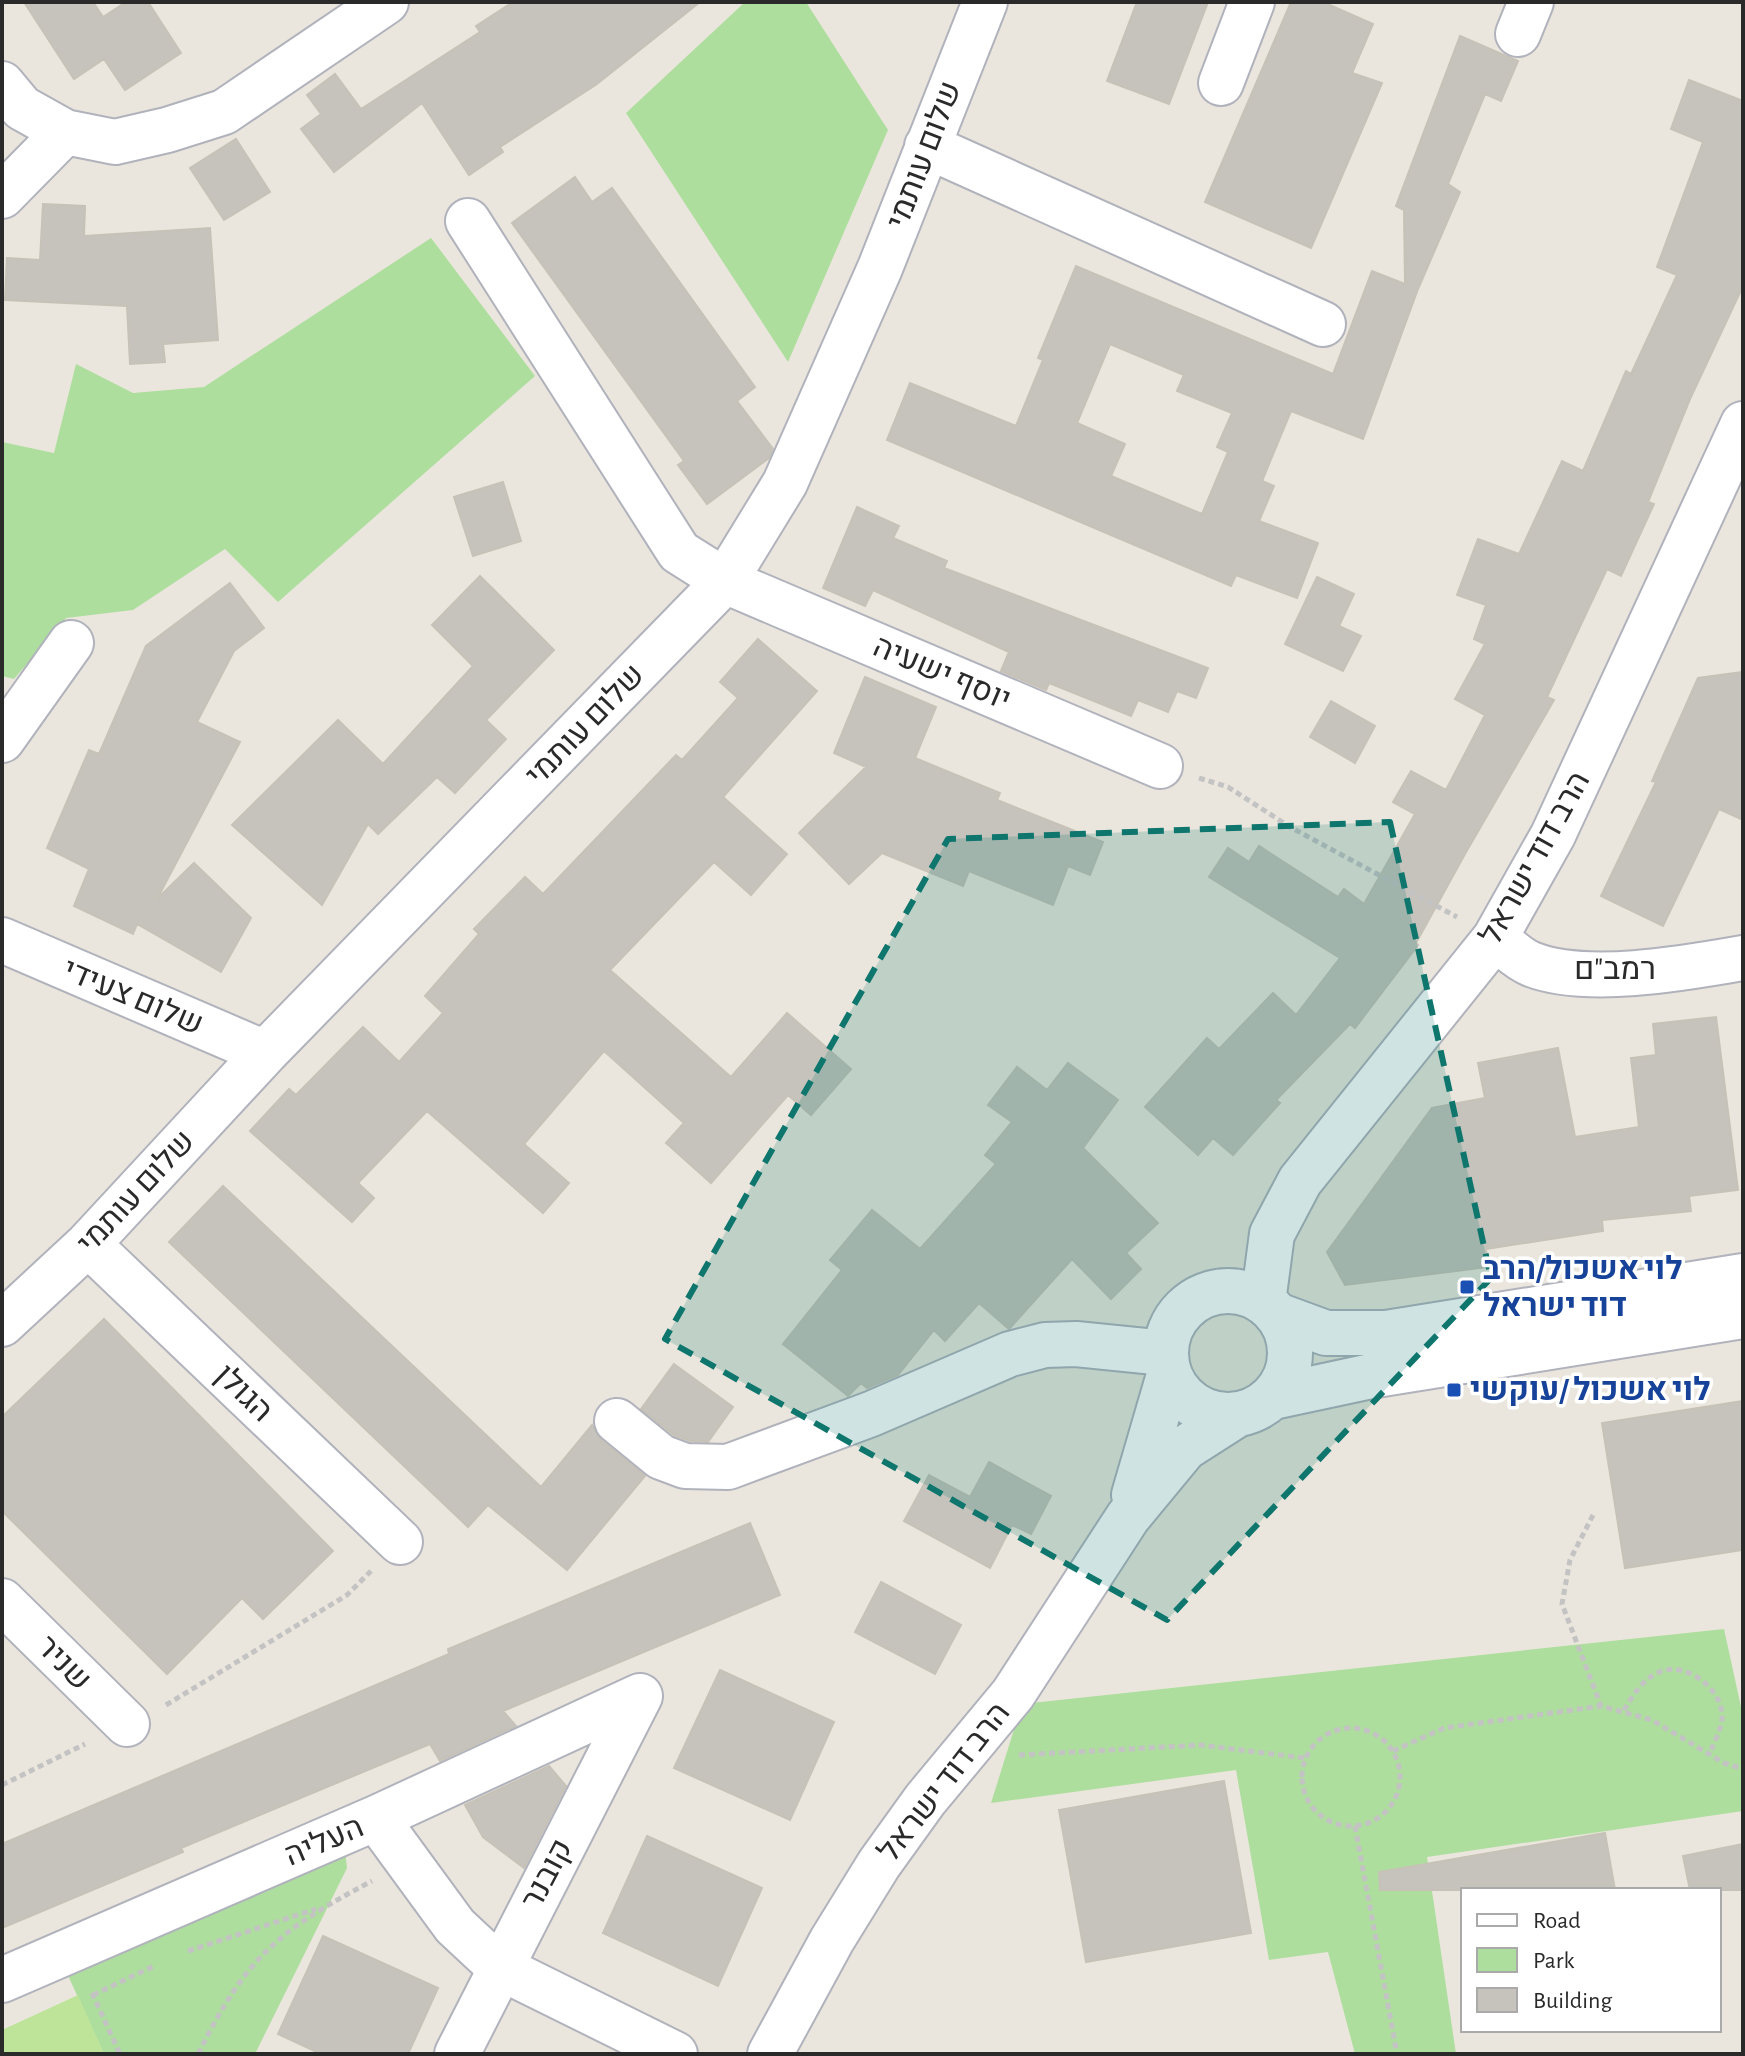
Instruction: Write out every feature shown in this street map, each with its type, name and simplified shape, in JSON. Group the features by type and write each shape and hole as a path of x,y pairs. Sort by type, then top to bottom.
{"street":[{"path":"2,84 22,108 65,132 115,142 224,112 386,2"},
{"name":"שלום עותמי","path":"2,1324 88,1244 265,1053 725,581 785,483 880,268 985,2"},
{"path":"1221,83 1252,2"},
{"path":"2,196 65,132"},
{"path":"927,146 1323,324"},
{"name":"יוסף ישעיה","path":"468,221 679,552 725,581 1160,766"},
{"name":"הרב דוד ישראל","path":"1270,1308 1272,1234 1300,1181 1495,938 1553,835 1743,424"},
{"path":"7,724 71,643"},
{"name":"רמב\"ם","path":"1495,938 1530,963 1573,972 1629,973 1743,958"},
{"name":"שלום צעידי","path":"2,940 265,1053"},
{"name":"הגולן","path":"88,1244 400,1542"},
{"path":"1743,1276 1386,1333 1326,1333 1230,1291 1196,1299 1173,1323 1167,1364 1179,1393 1195,1407 1214,1415 1376,1375 1743,1316"},
{"path":"1254,1406 1290,1366 1286,1331 1270,1308"},
{"path":"617,1421 661,1457 685,1466 728,1467 871,1414 1010,1354 1045,1345 1076,1344 1167,1364"},
{"name":"הרב דוד ישראל","path":"1128,1517 1167,1364"},
{"name":"הרב דוד ישראל","path":"770,2054 832,1940 879,1864 1013,1694 1128,1517 1185,1448 1254,1406"},
{"name":"שניר","path":"2,1601 127,1724"},
{"name":"קובנר","path":"376,1818 640,1696 457,2054"},
{"name":"העליה","path":"2,1980 376,1818 455,1926 499,1967 675,2054"}],"path":[{"path":"1160,766 1228,787 1290,827 1495,938"},
{"path":"1593,1515 1570,1560 1562,1604 1601,1706"},
{"path":"2,1785 191,1693 347,1595 400,1542"},
{"path":"1624,1710 1637,1688 1660,1671 1677,1669 1703,1681 1719,1698 1722,1718 1709,1754"},
{"path":"1393,1751 1444,1728 1601,1706 1652,1720 1709,1754 1743,1769"},
{"path":"1350,1728 1366,1730 1382,1738 1393,1751 1400,1767 1396,1798 1386,1812 1372,1822 1355,1826 1325,1819 1312,1807 1303,1784 1305,1758 1318,1740 1333,1731 1350,1728"},
{"path":"961,1759 1201,1745 1305,1758"},
{"path":"1355,1826 1397,2054"},
{"path":"198,2054 237,1981 265,1948 322,1907 408,1862"},
{"path":"180,1953 322,1907"},
{"path":"72,1949 120,2054"},
{"path":"93,1995 168,1959"}],"highlighted area":[{"path":"1390,822 1491,1278 1167,1620 665,1339 948,839"}],"green space":[{"path":"745,2 806,2 888,130 788,362 626,113"},
{"path":"431,238 535,376 278,602 225,549 133,610 66,618 14,679 2,676 2,442 54,453 76,364 133,393 204,387"},
{"path":"1724,1629 1743,1716 1743,1811 1427,1857 1456,2054 1355,2054 1328,1952 1269,1960 1236,1770 991,1803 1022,1704"},
{"path":"345,1850 347,1868 255,2054 104,2054 65,1969"},
{"path":"78,1995 104,2054 2,2054 2,2030"}],"building":[{"path":"24,2 93,2 103,17 126,2 148,2 181,53 125,90 104,59 74,79"},
{"path":"513,2 700,2 597,84 500,147 503,152 469,175 422,103 334,172 301,129 321,114 307,95 335,74 361,109 480,32 476,26"},
{"path":"1137,2 1208,2 1169,104 1107,81"},
{"path":"1291,2 1323,2 1373,24 1352,73 1382,83 1311,248 1205,202"},
{"path":"1460,36 1518,61 1501,101 1485,94 1448,184 1460,192 1418,289 1363,439 1291,411 1262,481 1274,486 1259,521 1318,543 1297,598 1236,575 1231,586 887,440 910,383 1016,426 1043,360 1038,358 1076,266 1333,374 1372,271 1405,284 1404,210 1396,206","holes":["1110,344 1184,375 1177,391 1232,413 1217,447 1228,452 1202,514 1111,476 1125,444 1077,423"]},
{"path":"1689,80 1743,101 1743,286 1690,399 1648,502 1654,504 1621,576 1607,569 1547,697 1554,700 1465,854 1416,943 1418,945 1355,1028 1350,1024 1276,1100 1280,1103 1233,1155 1213,1138 1198,1155 1145,1107 1207,1038 1219,1049 1273,993 1296,1015 1340,958 1209,877 1228,848 1249,862 1259,846 1338,897 1344,889 1364,904 1415,814 1393,802 1411,771 1446,790 1485,715 1455,699 1485,644 1474,639 1486,605 1457,595 1478,539 1519,554 1562,461 1583,471 1626,371 1631,374 1677,275 1657,267 1703,142 1671,129"},
{"path":"236,139 270,192 224,220 190,168"},
{"path":"575,177 592,202 612,188 755,387 737,401 773,449 769,458 707,504 678,465 684,461 512,223"},
{"path":"43,204 85,206 84,236 210,228 218,340 163,344 165,362 130,364 127,306 5,300 7,258 40,260"},
{"path":"503,482 521,541 473,556 454,497"},
{"path":"857,507 899,526 893,538 947,561 944,568 1208,668 1196,698 1177,691 1168,712 1138,700 1131,716 1049,683 1046,690 1001,671 1009,652 873,590 865,606 823,588"},
{"path":"480,576 554,650 486,720 506,739 455,793 437,777 378,834 368,824 322,905 232,825 338,720 383,764 473,666 432,625"},
{"path":"1317,577 1354,594 1339,626 1361,636 1343,671 1285,644"},
{"path":"230,583 264,628 234,651 197,722 240,742 157,899 194,863 251,918 221,972 137,924 133,934 74,906 89,869 47,848 89,750 99,754 146,646"},
{"path":"758,639 817,691 723,797 787,854 751,895 714,862 610,970 731,1077 787,1013 851,1069 811,1115 788,1095 711,1183 666,1143 684,1123 604,1051 524,1144 569,1183 543,1213 427,1111 358,1183 374,1198 352,1222 250,1131 289,1089 296,1095 363,1027 399,1062 443,1013 425,996 479,934 474,929 525,877 543,894 676,755 682,760 738,698 720,682"},
{"path":"1743,672 1743,820 1719,809 1663,926 1601,896 1656,782 1652,781 1698,678"},
{"path":"865,677 936,707 915,758 1000,793 997,800 1103,842 1090,875 1068,866 1053,905 969,871 963,886 882,853 849,884 799,833 866,767 834,753"},
{"path":"1331,701 1375,726 1355,763 1310,737"},
{"path":"1716,1017 1738,1190 1689,1196 1691,1211 1602,1220 1603,1231 1486,1249 1488,1267 1345,1285 1327,1252 1432,1108 1485,1098 1478,1063 1558,1048 1575,1137 1639,1127 1631,1058 1656,1055 1653,1024"},
{"path":"1068,1063 1118,1100 1083,1148 1158,1223 1126,1253 1141,1269 1111,1299 1072,1259 1009,1329 979,1303 945,1341 934,1330 898,1375 867,1388 861,1383 848,1396 783,1344 842,1270 830,1260 872,1210 920,1249 996,1164 985,1155 1012,1122 988,1105 1017,1067 1047,1090"},
{"path":"223,1186 541,1487 592,1425 601,1440 645,1476 567,1570 488,1505 468,1527 169,1242"},
{"path":"104,1319 333,1551 263,1619 242,1598 167,1674 2,1511 2,1417"},
{"path":"674,1364 733,1407 708,1442 690,1441 674,1435 641,1409"},
{"path":"1743,1401 1743,1550 1625,1568 1602,1423"},
{"path":"989,1462 1051,1496 1031,1534 1012,1525 990,1568 904,1521 929,1475 970,1497"},
{"path":"750,1523 780,1595 503,1711 516,1726 440,1761 430,1744 181,1848 183,1852 2,1928 2,1844 449,1654 448,1649"},
{"path":"881,1582 961,1625 935,1674 855,1632"},
{"path":"720,1670 834,1722 790,1820 674,1768"},
{"path":"549,1766 566,1786 524,1868 483,1837 465,1805"},
{"path":"1224,1781 1251,1933 1086,1962 1059,1810"},
{"path":"1605,1833 1615,1888 1380,1890 1379,1872"},
{"path":"647,1836 762,1888 718,1986 603,1933"},
{"path":"1743,1844 1743,1890 1690,1888 1683,1856"},
{"path":"323,1936 438,1988 408,2054 321,2054 278,2034"}],"place":[{"name":"לוי אשכול/הרב דוד ישראל","path":"1467,1287"},
{"name":"לוי אשכול /עוקשי","path":"1454,1390"}]}
